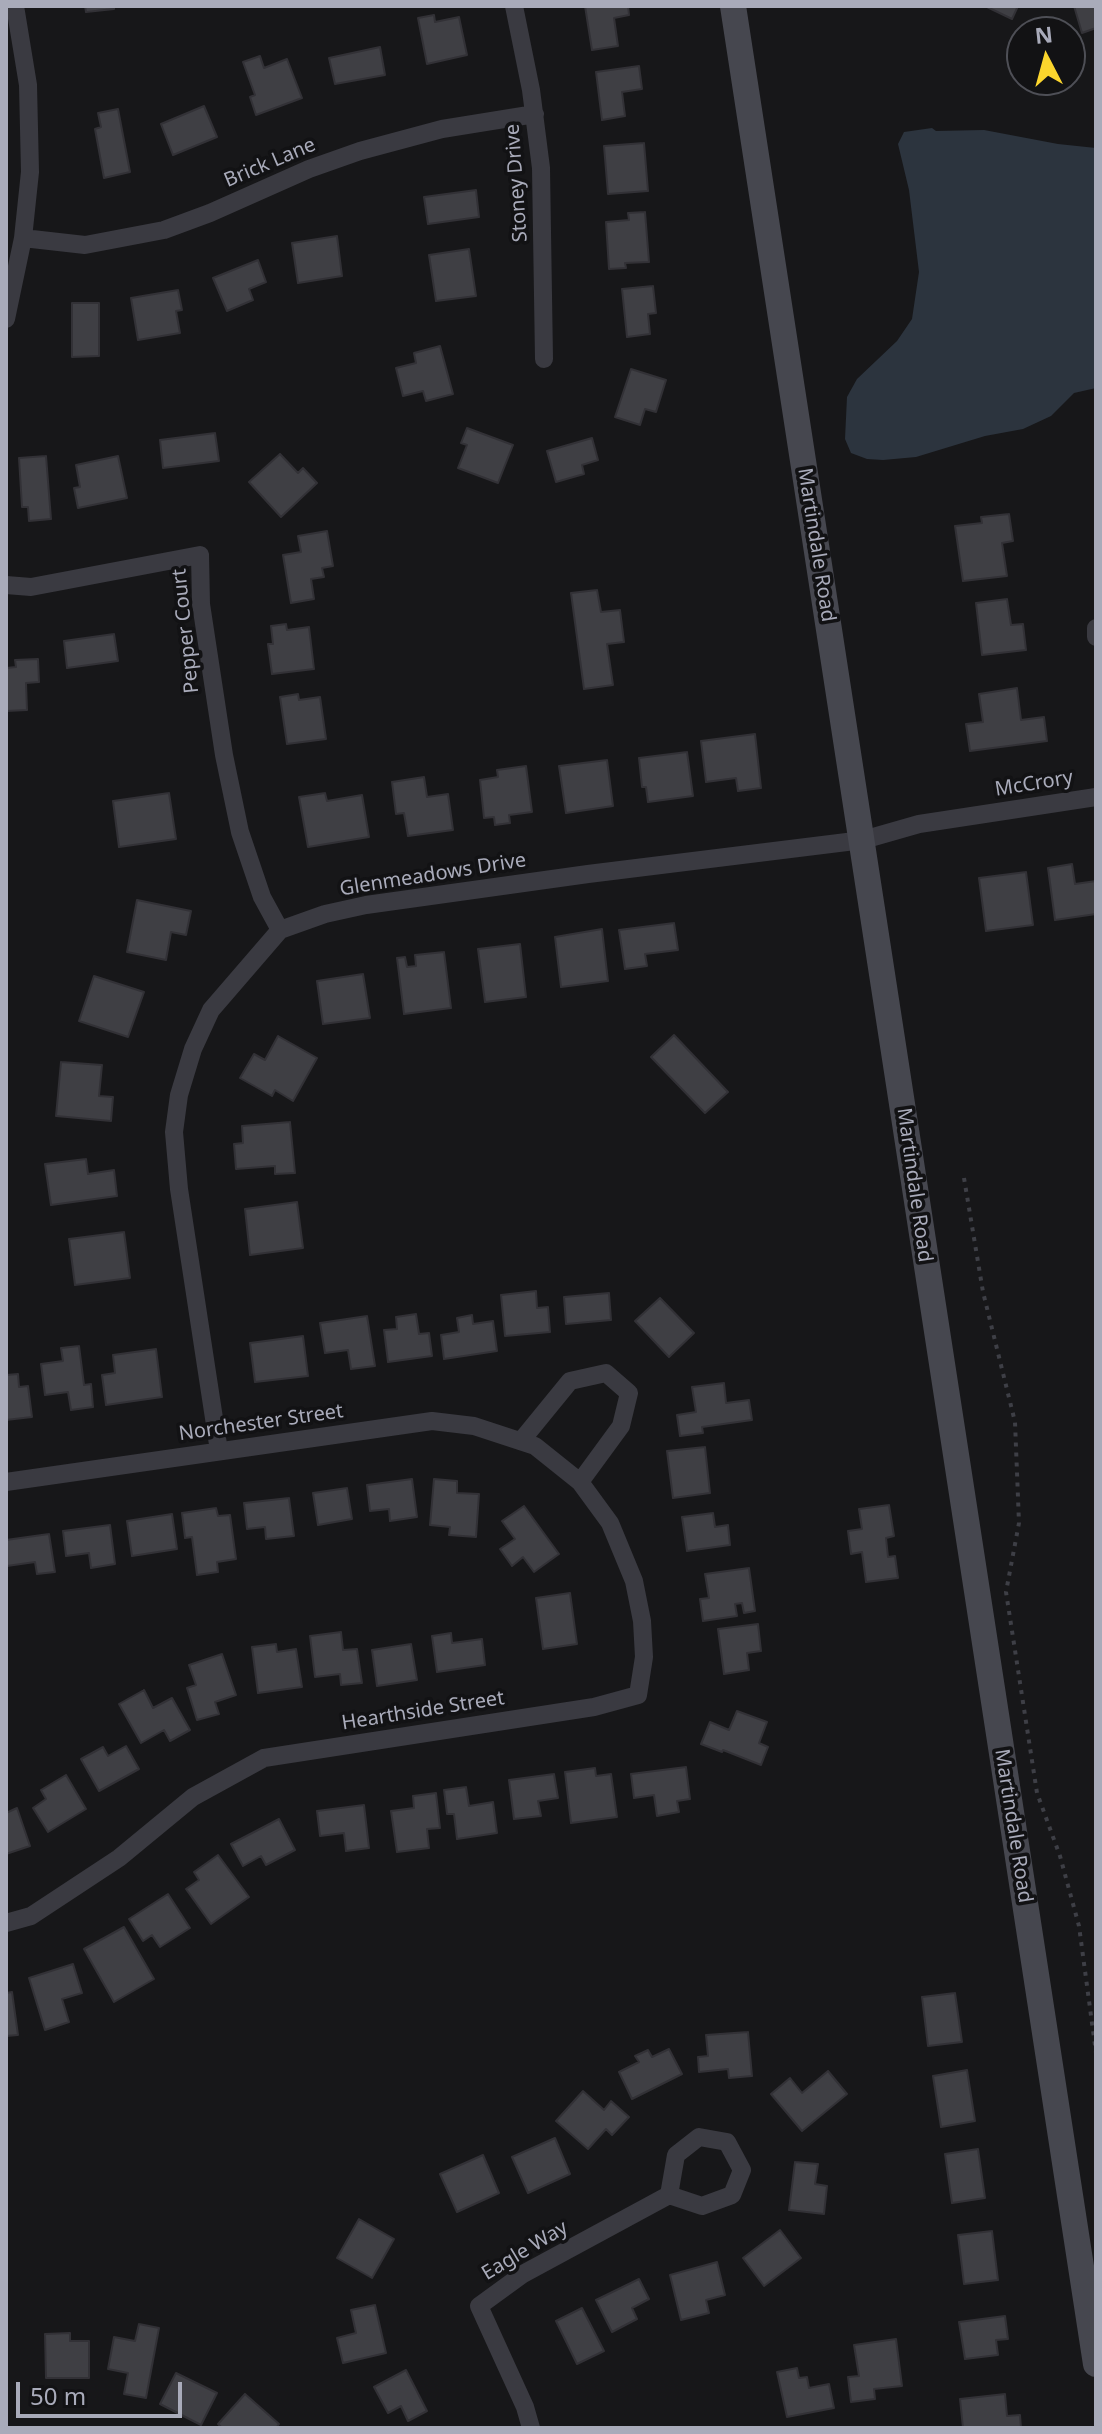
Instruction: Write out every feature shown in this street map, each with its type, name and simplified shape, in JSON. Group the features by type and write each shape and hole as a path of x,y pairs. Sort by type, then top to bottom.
{"street":[{"path":"6,319 23,238 30,172 28,85 15,6"},
{"name":"Stoney Drive","path":"514,6 535,114 544,217 544,359"},
{"name":"Martindale Road","path":"733,6 1090,2282 1096,2364"},
{"name":"Brick Lane","path":"23,238 85,245 164,230 360,151 442,129 535,114"},
{"name":"Pepper Court","path":"6,585 31,587 200,555 201,604 224,755 248,861 262,897 280,930"},
{"path":"1096,628 1096,637"},
{"name":"McCrory","path":"863,840 919,824 1096,797"},
{"name":"Glenmeadows Drive","path":"219,1451 179,1189 174,1132 182,1083 211,1010 280,930 325,914 366,905 863,840"},
{"path":"521,1441 570,1381 606,1373 629,1393 621,1426 580,1482"},
{"name":"Norchester Street","path":"6,1482 432,1421 474,1426 521,1441 535,1446 557,1463"},
{"name":"Hearthside Street","path":"6,1923 31,1916 119,1858 193,1797 264,1758 594,1707 638,1695 644,1657 642,1621 634,1581 610,1523 580,1482 557,1463"},
{"name":"Eagle Way","path":"531,2428 525,2407 479,2306 523,2274 669,2195"}],"path":[{"path":"964,1178 983,1292 1015,1422 1019,1523 1006,1592 1037,1793 1060,1856 1079,1926 1096,2053"}],"shaded area":[{"path":"932,128 936,131 984,130 1096,148 1096,388 1074,393 1051,416 1023,429 985,436 916,457 867,459 851,453 845,439 847,397 857,379 897,341 912,319 919,272 909,190 898,144 904,132"}],"building":[{"path":"85,6 114,6 114,9 86,12"},
{"path":"585,6 628,6 629,15 614,18 618,46 592,50"},
{"path":"985,6 1018,6 1013,16 1006,16"},
{"path":"1074,6 1096,6 1096,28 1086,32 1086,16 1077,16"},
{"path":"434,15 435,22 459,17 467,55 427,64 418,18"},
{"path":"380,47 385,75 335,84 329,58"},
{"path":"260,56 264,68 287,59 302,98 256,115 250,97 255,95 243,62"},
{"path":"639,66 642,89 622,92 625,116 602,120 596,72"},
{"path":"204,106 217,137 173,155 161,124"},
{"path":"118,109 130,172 104,178 95,129 101,127 98,113"},
{"path":"644,143 648,191 608,194 604,146"},
{"path":"476,190 479,217 428,224 424,197"},
{"path":"645,212 649,262 625,263 626,268 609,269 606,222 629,220 628,213"},
{"path":"337,236 342,276 298,283 292,243"},
{"path":"469,249 476,296 436,301 429,255"},
{"path":"258,260 266,282 249,289 253,300 227,311 213,278"},
{"path":"653,286 656,313 648,314 650,334 627,337 622,289"},
{"path":"178,290 182,310 176,311 180,333 138,340 131,298"},
{"path":"72,303 99,303 99,356 72,357"},
{"path":"440,346 453,394 426,401 423,391 403,396 396,368 416,363 414,353"},
{"path":"631,369 666,380 656,412 645,409 640,425 615,417"},
{"path":"467,428 513,445 498,483 458,468 467,445 461,443"},
{"path":"215,433 219,461 163,468 160,440"},
{"path":"592,438 598,460 582,465 584,474 556,482 547,451"},
{"path":"280,454 298,473 303,468 317,483 281,517 249,482"},
{"path":"46,456 51,519 29,521 28,507 22,507 19,458"},
{"path":"118,456 127,498 78,508 74,488 80,487 76,465"},
{"path":"1009,514 1013,541 1002,543 1007,576 963,581 955,526 982,523 981,517"},
{"path":"327,531 333,566 322,568 324,577 311,579 314,599 291,603 283,555 301,552 298,536"},
{"path":"597,590 601,612 620,610 624,642 607,644 613,685 584,689 571,593"},
{"path":"1007,599 1011,625 1023,624 1026,650 982,655 976,603"},
{"path":"286,624 287,630 309,627 314,669 272,674 268,644 273,644 271,626"},
{"path":"114,634 118,661 67,668 64,641"},
{"path":"38,659 39,682 26,683 27,710 6,711 6,668 16,667 15,660"},
{"path":"1017,688 1021,720 1044,717 1047,741 970,751 966,724 983,722 979,694"},
{"path":"298,694 299,700 320,697 326,739 287,744 280,697"},
{"path":"755,734 761,788 738,791 736,778 706,782 701,741"},
{"path":"687,752 693,796 648,802 646,787 642,787 639,758"},
{"path":"607,760 613,806 566,813 559,766"},
{"path":"526,766 532,812 509,815 510,823 495,825 494,817 484,818 480,780 498,777 497,770"},
{"path":"424,777 427,797 448,794 453,830 408,836 404,813 396,814 392,782"},
{"path":"169,793 176,839 119,847 113,801"},
{"path":"325,793 327,801 362,795 369,837 308,847 299,797"},
{"path":"1072,864 1075,884 1096,881 1096,914 1055,920 1048,868"},
{"path":"1026,872 1033,925 986,931 979,878"},
{"path":"137,900 191,911 186,935 171,932 166,960 127,952"},
{"path":"674,923 678,950 645,954 647,966 625,969 619,930"},
{"path":"602,929 608,981 561,987 555,937"},
{"path":"520,944 526,997 485,1002 478,949"},
{"path":"444,952 451,1008 404,1014 397,958 405,957 407,967 416,966 415,955"},
{"path":"363,974 370,1018 323,1024 317,981"},
{"path":"94,976 144,992 128,1037 79,1021"},
{"path":"674,1035 728,1092 705,1113 651,1057"},
{"path":"278,1036 317,1058 293,1101 275,1090 272,1096 240,1078 254,1054 265,1060"},
{"path":"61,1062 102,1065 99,1096 113,1097 111,1121 56,1116"},
{"path":"290,1122 295,1173 275,1174 275,1166 236,1169 234,1144 243,1143 242,1126"},
{"path":"86,1159 88,1174 114,1170 117,1196 51,1205 45,1164"},
{"path":"297,1202 303,1248 250,1255 245,1209"},
{"path":"124,1232 130,1278 75,1285 69,1239"},
{"path":"536,1291 537,1308 548,1307 550,1332 505,1336 501,1295"},
{"path":"609,1293 611,1320 566,1324 564,1297"},
{"path":"660,1298 694,1333 669,1357 635,1321"},
{"path":"416,1314 419,1334 429,1333 432,1356 388,1362 384,1330 397,1329 396,1317"},
{"path":"472,1315 473,1324 493,1321 497,1351 444,1359 441,1335 459,1332 457,1318"},
{"path":"367,1316 375,1366 351,1369 348,1350 325,1353 320,1323"},
{"path":"303,1336 308,1376 255,1382 250,1343"},
{"path":"79,1346 84,1385 91,1384 93,1407 71,1410 68,1392 45,1395 41,1364 63,1361 61,1348"},
{"path":"156,1349 162,1397 106,1405 102,1375 115,1373 113,1355"},
{"path":"18,1374 19,1387 28,1386 32,1417 6,1420 6,1375"},
{"path":"724,1383 726,1403 749,1400 752,1420 702,1427 703,1433 680,1436 677,1415 696,1412 692,1387"},
{"path":"705,1447 710,1493 673,1498 667,1451"},
{"path":"412,1479 417,1517 390,1521 389,1509 370,1511 367,1485"},
{"path":"434,1479 457,1481 457,1493 479,1494 476,1537 449,1535 450,1527 430,1525"},
{"path":"347,1488 352,1519 318,1525 313,1493"},
{"path":"289,1498 294,1536 266,1539 265,1527 247,1529 244,1503"},
{"path":"889,1505 894,1536 886,1538 888,1557 895,1556 898,1578 866,1582 862,1552 851,1554 848,1531 862,1529 859,1509"},
{"path":"524,1506 559,1554 534,1572 523,1557 512,1566 500,1549 515,1539 502,1521"},
{"path":"216,1508 218,1516 230,1515 236,1559 217,1562 218,1572 197,1575 192,1537 185,1538 182,1513"},
{"path":"713,1513 715,1527 728,1525 730,1545 687,1551 682,1517"},
{"path":"172,1514 177,1549 132,1556 127,1521"},
{"path":"110,1525 115,1564 91,1568 89,1553 66,1556 63,1531"},
{"path":"49,1534 55,1572 37,1574 35,1562 7,1566 6,1540"},
{"path":"749,1568 755,1611 744,1613 742,1603 735,1604 737,1616 703,1621 700,1599 709,1598 705,1574"},
{"path":"570,1593 577,1644 543,1649 536,1598"},
{"path":"758,1624 761,1651 747,1653 749,1670 724,1674 718,1629"},
{"path":"341,1632 343,1650 357,1649 362,1683 341,1685 340,1674 315,1677 310,1636"},
{"path":"451,1633 452,1643 482,1639 485,1665 437,1672 432,1636"},
{"path":"276,1644 277,1652 296,1649 302,1687 258,1693 252,1647"},
{"path":"411,1644 417,1680 377,1686 372,1650"},
{"path":"222,1654 236,1695 215,1702 219,1714 197,1720 187,1688 196,1685 189,1665"},
{"path":"144,1690 153,1708 172,1698 190,1730 170,1741 164,1730 141,1743 119,1704"},
{"path":"737,1711 767,1722 759,1743 768,1747 761,1765 701,1744 710,1722 729,1730"},
{"path":"126,1746 139,1769 99,1791 81,1759 103,1747 108,1756"},
{"path":"686,1767 690,1799 677,1801 679,1812 657,1816 654,1795 634,1798 631,1774"},
{"path":"595,1768 596,1776 611,1774 617,1817 571,1823 565,1772"},
{"path":"554,1774 558,1798 538,1801 541,1816 514,1819 509,1780"},
{"path":"66,1775 86,1809 48,1832 33,1808 46,1799 41,1790"},
{"path":"466,1787 469,1806 493,1802 497,1833 457,1839 454,1814 447,1814 444,1790"},
{"path":"436,1793 440,1828 427,1829 429,1848 397,1852 391,1811 414,1808 413,1796"},
{"path":"364,1805 369,1848 346,1851 344,1833 320,1836 317,1811"},
{"path":"17,1808 30,1846 6,1854 6,1813"},
{"path":"279,1819 295,1850 266,1865 261,1856 243,1866 231,1844"},
{"path":"218,1855 249,1897 211,1924 186,1889 199,1880 194,1872"},
{"path":"168,1894 190,1928 160,1947 152,1935 143,1941 129,1919"},
{"path":"124,1927 154,1979 114,2002 84,1949"},
{"path":"73,1964 82,1993 62,1999 69,2022 45,2030 29,1978"},
{"path":"12,1992 18,2035 6,2036 6,1993"},
{"path":"955,1993 962,2042 928,2046 922,1997"},
{"path":"748,2032 752,2076 729,2078 728,2069 699,2072 698,2057 708,2056 706,2035"},
{"path":"669,2049 682,2074 632,2099 619,2072 639,2062 635,2056 648,2050 652,2057"},
{"path":"967,2070 975,2121 941,2127 933,2076"},
{"path":"828,2071 847,2094 802,2131 771,2094 790,2078 802,2093"},
{"path":"583,2091 604,2110 611,2101 629,2117 612,2135 606,2129 588,2149 556,2121"},
{"path":"555,2138 570,2174 528,2193 512,2157"},
{"path":"978,2149 985,2198 952,2203 945,2154"},
{"path":"483,2155 499,2193 457,2212 440,2174"},
{"path":"795,2162 818,2164 815,2184 827,2186 824,2214 789,2210"},
{"path":"359,2219 394,2239 372,2278 337,2258"},
{"path":"780,2230 801,2258 764,2286 743,2258"},
{"path":"992,2231 998,2280 964,2284 958,2235"},
{"path":"717,2262 725,2295 706,2300 709,2313 681,2320 670,2275"},
{"path":"639,2279 649,2299 632,2308 637,2319 612,2332 596,2300"},
{"path":"375,2305 386,2353 343,2363 337,2338 356,2333 351,2310"},
{"path":"582,2308 604,2351 577,2364 556,2321"},
{"path":"1005,2316 1008,2339 996,2340 998,2355 965,2359 959,2322"},
{"path":"139,2324 159,2328 146,2398 124,2394 128,2373 108,2369 114,2337 135,2341"},
{"path":"70,2333 70,2341 89,2341 89,2378 46,2378 45,2334"},
{"path":"896,2339 902,2386 874,2389 875,2399 851,2402 848,2377 859,2376 854,2345"},
{"path":"797,2368 799,2378 807,2377 809,2388 829,2384 834,2408 787,2417 777,2372"},
{"path":"406,2370 427,2411 408,2421 401,2406 388,2413 374,2387"},
{"path":"176,2373 217,2393 201,2425 160,2404"},
{"path":"245,2394 279,2424 276,2428 222,2428 218,2424"},
{"path":"1005,2394 1007,2416 1020,2415 1021,2428 963,2428 960,2399"}]}
